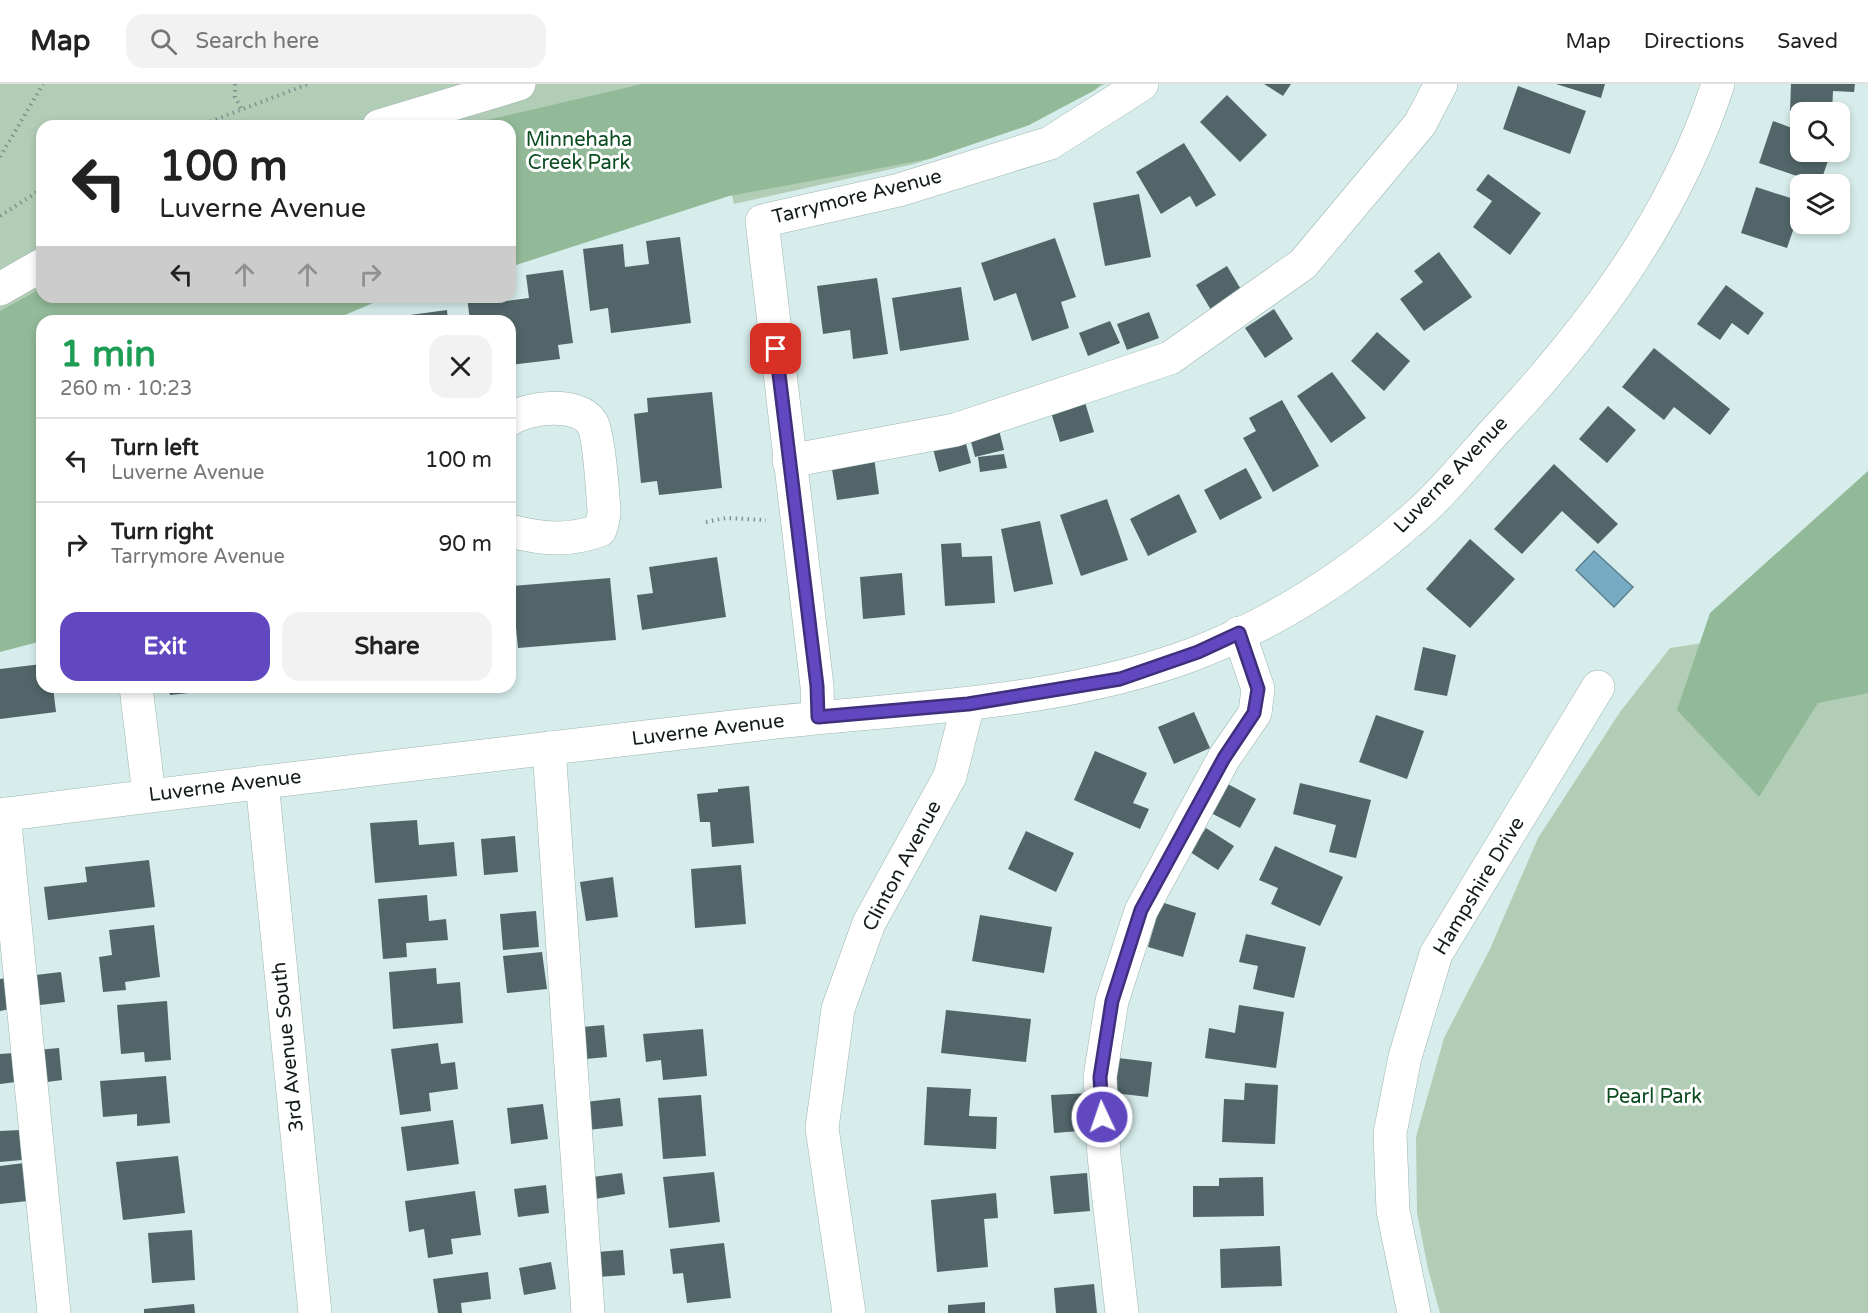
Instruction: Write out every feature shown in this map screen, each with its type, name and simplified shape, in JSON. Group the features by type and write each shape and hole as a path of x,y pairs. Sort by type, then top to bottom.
{"street":[{"path":"400,120 519,84"},
{"name":"Tarrymore Avenue","path":"818,717 762,221 899,190 1050,143 1142,84"},
{"path":"789,461 954,430 1170,358 1303,264 1420,124 1442,84"},
{"name":"Luverne Avenue","path":"2,815 149,795 818,717 968,704 1120,679 1198,652 1273,616 1345,573 1412,521 1529,396 1599,312 1659,220 1706,122 1718,84"},
{"path":"0,289 36,268"},
{"path":"516,416 522,412 566,408 581,413 592,424 604,514 600,530 582,536 554,539 516,532"},
{"path":"1122,1313 1104,1156 1100,1077 1112,1001 1141,910 1224,758 1254,713 1258,689 1239,633"},
{"name":"Hampshire Drive","path":"1414,1313 1394,1211 1390,1133 1405,1056 1436,954 1598,687"},
{"path":"137,693 149,795"},
{"name":"Clinton Avenue","path":"849,1313 822,1128 838,1009 869,923 950,776 968,704"},
{"path":"549,748 588,1313"},
{"name":"3rd Avenue South","path":"262,782 315,1313"},
{"path":"2,815 54,1313"}],"path":[{"path":"0,156 44,84"},
{"path":"236,84 235,96 241,108"},
{"path":"214,120 308,84"},
{"path":"0,216 36,193"},
{"path":"706,522 726,518 753,521 796,517"}],"green space":[{"name":"Minnehaha Creek Park","path":"0,84 1105,84 1029,125 914,164 734,204 729,182 516,128 516,120 36,120 36,303 42,303 42,315 36,315 36,366 0,633"},
{"path":"642,84 1101,84 1095,90 1029,125 929,159 729,196 516,265 516,120 488,120"},
{"path":"36,291 36,303 373,303 345,315 36,315 36,643 0,652 0,311"},
{"path":"1868,471 1868,693 1818,703 1759,797 1677,710 1710,613"},
{"name":"Pearl Park","path":"1868,618 1868,1313 1440,1313 1428,1269 1417,1213 1416,1137 1444,1038 1490,949 1538,838 1620,712 1670,648"}],"water":[{"path":"1594,551 1633,587 1614,607 1576,570"}],"building":[{"path":"1264,84 1291,84 1283,96"},
{"path":"1556,84 1605,84 1601,98"},
{"path":"1791,84 1855,84 1854,92 1833,91 1832,102 1790,102"},
{"path":"1518,86 1586,111 1570,154 1503,129"},
{"path":"1227,95 1267,135 1240,162 1200,122"},
{"path":"1773,121 1790,127 1790,162 1828,162 1823,174 1791,174 1759,163"},
{"path":"1184,143 1216,195 1196,207 1190,196 1161,214 1136,172"},
{"path":"1488,174 1541,213 1510,255 1473,227 1492,201 1476,190"},
{"path":"1756,187 1790,198 1792,234 1787,248 1741,233"},
{"path":"1139,194 1151,257 1105,266 1093,203"},
{"path":"680,237 691,323 611,333 608,308 590,311 583,249 623,244 625,267 649,264 646,241"},
{"path":"1055,238 1076,297 1061,302 1069,328 1032,341 1016,293 994,301 981,263"},
{"path":"1439,252 1472,297 1424,331 1400,299 1423,282 1414,271"},
{"path":"1227,266 1242,291 1211,310 1196,285"},
{"path":"563,270 573,343 558,345 560,359 516,364 516,315 469,315 468,303 516,303 516,300 529,298 526,275"},
{"path":"877,278 888,354 853,359 850,330 823,334 817,286"},
{"path":"1726,285 1764,313 1748,335 1732,323 1720,340 1697,324"},
{"path":"961,287 969,340 900,351 892,298"},
{"path":"1274,309 1293,339 1265,358 1245,328"},
{"path":"447,310 447,315 410,315"},
{"path":"1149,312 1159,338 1127,350 1117,324"},
{"path":"1110,321 1120,343 1088,356 1079,333"},
{"path":"1377,332 1410,361 1384,391 1351,361"},
{"path":"1654,348 1730,409 1710,435 1674,407 1664,420 1622,387"},
{"path":"1332,372 1366,418 1331,443 1297,396"},
{"path":"712,392 722,488 659,495 657,481 641,483 634,414 648,412 647,398"},
{"path":"1084,399 1094,432 1060,442 1050,409"},
{"path":"1282,400 1319,466 1273,492 1243,438 1256,431 1249,418"},
{"path":"1608,406 1636,430 1607,463 1579,439"},
{"path":"997,422 1004,450 975,457 968,430"},
{"path":"963,432 971,463 939,472 931,441"},
{"path":"1004,454 1007,468 980,472 978,457"},
{"path":"874,457 879,494 837,500 831,463"},
{"path":"1554,464 1618,524 1598,544 1562,511 1522,554 1494,529"},
{"path":"1246,468 1262,498 1220,520 1204,490"},
{"path":"1179,494 1197,532 1148,556 1130,519"},
{"path":"1107,499 1128,560 1081,576 1060,515"},
{"path":"1040,521 1053,584 1014,592 1001,529"},
{"path":"1470,539 1515,579 1470,628 1426,589"},
{"path":"961,543 962,557 992,556 995,603 945,606 941,544"},
{"path":"717,557 726,617 642,630 637,595 653,593 649,567"},
{"path":"902,573 905,615 863,619 860,577"},
{"path":"610,578 616,640 518,648 516,586"},
{"path":"1423,647 1456,655 1447,696 1414,690"},
{"path":"36,665 36,693 54,693 56,712 0,719 0,669"},
{"path":"1194,712 1210,748 1174,764 1158,727"},
{"path":"1376,715 1424,731 1407,779 1359,762"},
{"path":"1095,751 1147,773 1133,803 1149,809 1140,829 1074,800"},
{"path":"1226,783 1256,799 1240,828 1211,813"},
{"path":"1300,783 1371,800 1356,858 1329,852 1336,825 1293,814"},
{"path":"749,786 754,843 712,847 710,822 700,822 697,794"},
{"path":"417,820 419,845 454,842 457,876 375,883 370,823"},
{"path":"1206,828 1234,846 1218,870 1190,852"},
{"path":"1026,831 1074,853 1056,892 1008,869"},
{"path":"515,836 518,872 484,875 481,839"},
{"path":"1275,846 1343,877 1320,926 1271,904 1278,888 1259,880"},
{"path":"149,860 155,907 48,920 44,887 87,882 85,867"},
{"path":"741,865 746,924 695,928 691,869"},
{"path":"613,877 618,917 586,921 580,882"},
{"path":"427,895 429,921 446,919 448,940 406,943 407,957 383,959 378,899"},
{"path":"1161,902 1196,913 1183,957 1148,947"},
{"path":"536,911 539,947 503,950 500,914"},
{"path":"980,915 1052,927 1044,973 972,961"},
{"path":"154,925 160,977 125,982 126,990 103,992 99,957 112,955 109,930"},
{"path":"1246,934 1306,947 1294,998 1253,989 1258,966 1239,962"},
{"path":"542,952 547,989 507,993 503,956"},
{"path":"436,968 437,984 460,982 463,1023 393,1029 389,972"},
{"path":"61,972 65,1002 32,1006 27,976"},
{"path":"6,978 10,1009 0,1011 0,979"},
{"path":"167,1001 171,1060 145,1062 144,1052 121,1054 117,1005"},
{"path":"1239,1005 1284,1012 1276,1068 1205,1058 1209,1028 1235,1033"},
{"path":"946,1010 1031,1019 1026,1062 941,1053"},
{"path":"604,1025 607,1057 575,1060 572,1028"},
{"path":"703,1029 707,1076 663,1080 661,1060 646,1062 643,1034"},
{"path":"438,1043 441,1064 455,1062 458,1089 429,1093 431,1111 400,1115 391,1049"},
{"path":"59,1048 62,1080 40,1083 37,1050"},
{"path":"14,1053 16,1082 0,1084 0,1054"},
{"path":"1118,1058 1152,1062 1148,1097 1114,1093"},
{"path":"166,1076 170,1123 137,1126 137,1114 103,1117 100,1081"},
{"path":"1245,1083 1278,1085 1275,1144 1222,1142 1224,1099 1244,1100"},
{"path":"927,1087 971,1089 969,1116 997,1117 996,1149 924,1145"},
{"path":"1090,1093 1093,1130 1054,1133 1051,1095"},
{"path":"701,1095 706,1156 663,1159 658,1098"},
{"path":"620,1098 623,1126 588,1130 585,1102"},
{"path":"543,1104 548,1139 511,1144 507,1108"},
{"path":"453,1120 459,1164 407,1171 401,1127"},
{"path":"20,1130 22,1160 0,1162 0,1131"},
{"path":"178,1156 185,1213 123,1220 116,1162"},
{"path":"24,1163 28,1201 0,1204 0,1166"},
{"path":"714,1172 720,1222 669,1228 663,1177"},
{"path":"622,1173 625,1194 589,1200 585,1178"},
{"path":"1087,1173 1090,1211 1054,1214 1050,1176"},
{"path":"1263,1177 1264,1216 1193,1217 1193,1186 1219,1186 1219,1178"},
{"path":"546,1185 549,1213 518,1217 514,1189"},
{"path":"475,1191 481,1235 451,1239 453,1254 428,1258 424,1229 409,1232 405,1201"},
{"path":"996,1193 998,1218 984,1219 988,1267 937,1272 931,1200"},
{"path":"192,1230 195,1280 152,1283 148,1233"},
{"path":"724,1243 731,1298 687,1303 683,1273 673,1274 670,1249"},
{"path":"1280,1246 1282,1286 1221,1288 1220,1249"},
{"path":"623,1250 625,1275 598,1277 596,1252"},
{"path":"551,1262 556,1289 524,1295 519,1268"},
{"path":"488,1272 491,1299 461,1303 462,1313 438,1313 433,1279"},
{"path":"1094,1284 1097,1313 1056,1313 1054,1288"},
{"path":"985,1302 985,1313 948,1313 948,1305"},
{"path":"194,1304 195,1313 144,1313 144,1309"}],"route":[{"path":"776,349 817,686 818,717 968,704 1120,679 1198,652 1239,633 1258,689 1254,713 1224,758 1141,910 1112,1001 1100,1077 1102,1117"}]}
